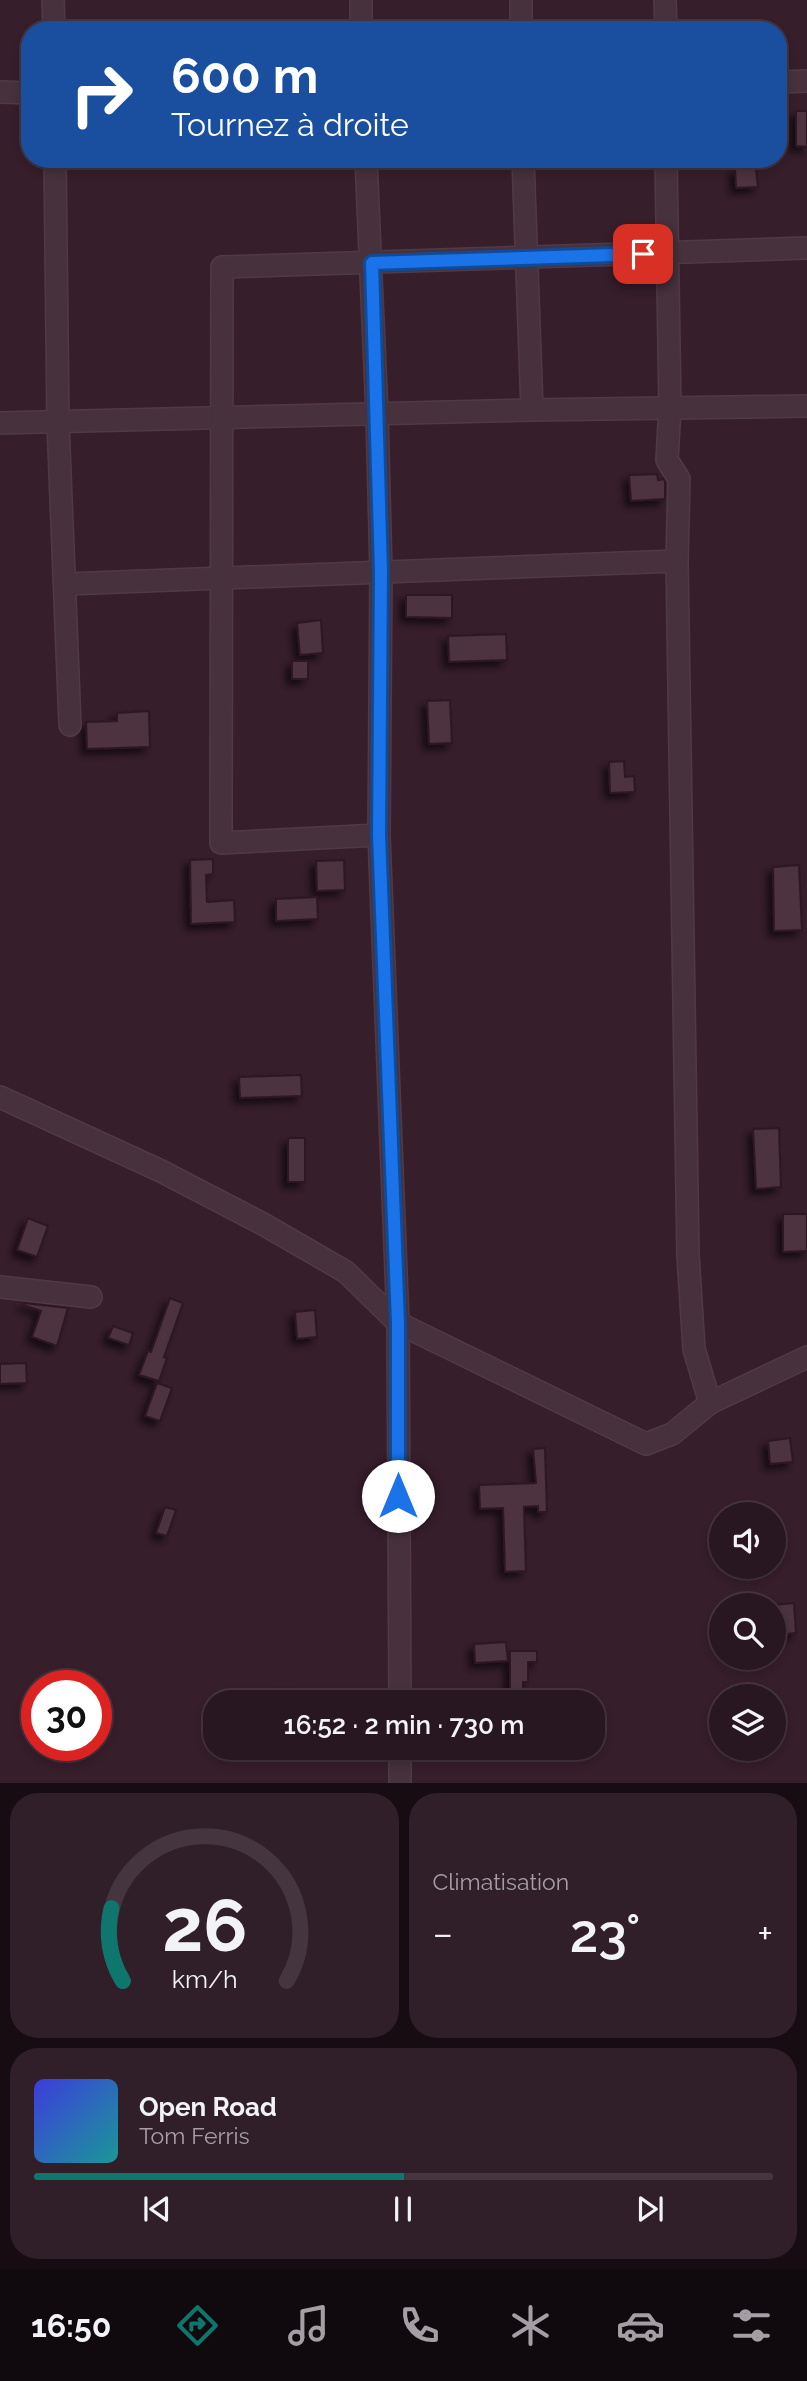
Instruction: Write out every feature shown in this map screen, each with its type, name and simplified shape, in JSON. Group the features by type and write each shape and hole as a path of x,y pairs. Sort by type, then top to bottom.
{"street":[{"path":"53,0 54,21"},
{"path":"361,0 361,21"},
{"path":"521,0 521,21"},
{"path":"665,0 666,21"},
{"path":"787,82 807,81"},
{"path":"0,92 21,93"},
{"path":"55,168 58,423 70,725"},
{"path":"367,168 381,572 379,835 398,1323 400,1690"},
{"path":"523,168 532,410"},
{"path":"666,168 670,407 667,460 679,479 677,561 688,1255 694,1349 710,1403"},
{"path":"379,835 220,843 222,267 807,248"},
{"path":"0,423 807,406"},
{"path":"66,584 677,561"},
{"path":"0,1097 161,1171 263,1224 346,1272 398,1323 646,1444 672,1434 710,1403 807,1357"},
{"path":"0,1287 90,1297"},
{"path":"400,1760 400,1782"}],"building":[{"path":"796,111 807,111 807,147 796,146"},
{"path":"756,168 758,187 736,188 735,169"},
{"path":"657,474 658,480 664,479 665,482 665,499 631,501 629,475"},
{"path":"406,595 452,595 452,618 406,617"},
{"path":"321,620 323,653 300,655 297,623"},
{"path":"506,634 507,660 449,662 448,636"},
{"path":"292,661 308,661 308,679 292,679"},
{"path":"450,700 452,743 429,744 427,701"},
{"path":"149,711 150,747 87,749 86,722 117,721 117,713"},
{"path":"624,761 625,777 634,776 635,792 610,793 609,762"},
{"path":"213,859 213,874 206,875 207,902 234,900 235,922 191,924 190,860"},
{"path":"344,860 345,890 317,891 316,861"},
{"path":"799,865 802,930 774,931 773,867"},
{"path":"317,897 318,919 276,921 276,899"},
{"path":"301,1075 302,1096 240,1098 239,1077"},
{"path":"779,1128 781,1187 756,1189 753,1129"},
{"path":"288,1138 305,1138 305,1182 288,1182"},
{"path":"783,1214 807,1214 807,1251 783,1252"},
{"path":"28,1218 48,1226 37,1257 17,1250"},
{"path":"170,1298 183,1303 164,1357 167,1358 159,1381 139,1375 148,1351 151,1352"},
{"path":"23,1305 68,1308 57,1346 32,1337 41,1311"},
{"path":"315,1310 317,1337 297,1339 295,1312"},
{"path":"113,1326 133,1333 129,1345 108,1338"},
{"path":"26,1363 27,1383 0,1384 0,1364"},
{"path":"157,1383 172,1388 160,1421 145,1416"},
{"path":"790,1438 793,1462 770,1464 768,1441"},
{"path":"545,1448 547,1512 538,1512 538,1506 524,1507 526,1571 505,1572 503,1508 480,1509 479,1485 536,1483 533,1449"},
{"path":"165,1507 176,1510 167,1536 156,1533"},
{"path":"794,1603 796,1633 786,1634 786,1604"},
{"path":"506,1642 508,1661 475,1663 474,1644"},
{"path":"510,1651 537,1651 537,1662 528,1662 528,1682 523,1682 523,1690 510,1690"}],"route":[{"path":"398,1496 398,1323 379,835 381,572 372,263 643,254"}]}
